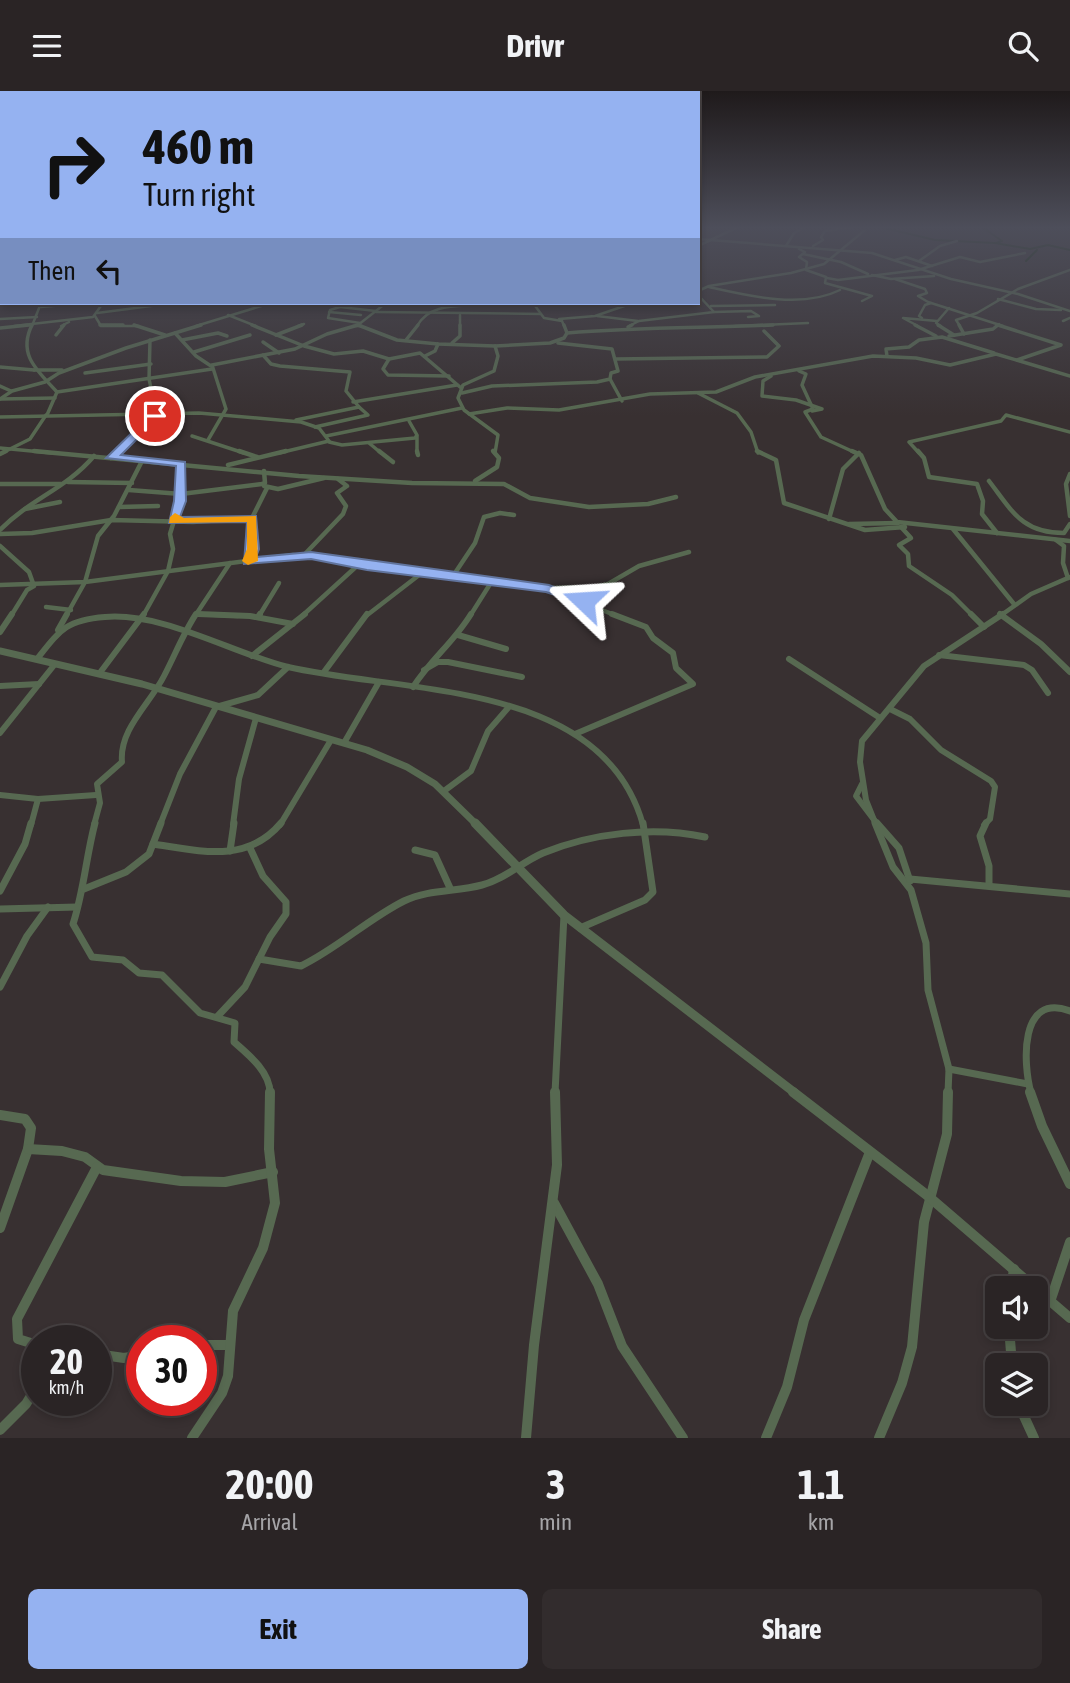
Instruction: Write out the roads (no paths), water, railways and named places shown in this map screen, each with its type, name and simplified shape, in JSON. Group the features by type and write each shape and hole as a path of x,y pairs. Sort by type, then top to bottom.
{"street":[{"path":"731,290 800,301 818,300 840,290 872,296 862,301"},
{"path":"924,290 927,293 918,296 931,303 1061,345 1015,361"},
{"path":"1001,290 1068,310"},
{"path":"964,334 956,320 988,309 998,299 1020,290"},
{"path":"700,295 712,306 714,312"},
{"path":"998,299 1036,309 1068,310"},
{"path":"922,318 919,316 925,305 931,303"},
{"path":"41,305 26,349 34,370 57,392"},
{"path":"96,315 102,305"},
{"path":"0,327 161,305"},
{"path":"1,399 11,391 48,381 67,370 150,340 264,305"},
{"path":"329,312 340,305 361,315"},
{"path":"350,309 355,305"},
{"path":"57,392 212,368 304,346 327,334 359,324 384,305"},
{"path":"404,340 416,332 419,320 426,314 451,306 465,305"},
{"path":"534,305 545,318 559,319 595,316 638,321 714,312 751,311 759,316 748,317"},
{"path":"595,316 627,305"},
{"path":"712,306 775,305"},
{"path":"937,321 949,308"},
{"path":"350,309 460,315 541,314"},
{"path":"329,312 370,317"},
{"path":"329,312 330,319 359,324 404,340 495,346 555,343 611,349 618,371 611,373 610,379 622,401"},
{"path":"96,315 101,326 132,324 166,335"},
{"path":"226,315 304,346 334,354 366,351 389,359 415,352 425,356 460,388"},
{"path":"452,343 460,336 460,315"},
{"path":"0,319 37,317"},
{"path":"937,337 903,318 937,321 954,335"},
{"path":"1063,321 1070,318"},
{"path":"56,335 61,326 74,319"},
{"path":"559,319 567,333"},
{"path":"628,327 638,321"},
{"path":"567,333 628,327 674,329 808,323"},
{"path":"276,335 304,324"},
{"path":"913,347 918,340 993,329 999,324"},
{"path":"616,359 767,357 777,351 779,345 764,331"},
{"path":"175,333 212,368 224,395 226,409 208,440"},
{"path":"182,340 218,333 227,336"},
{"path":"555,343 567,333"},
{"path":"194,352 250,335"},
{"path":"946,337 1015,361 1070,376"},
{"path":"145,415 154,402 149,379 150,340"},
{"path":"263,342 279,352"},
{"path":"425,356 435,351 438,344"},
{"path":"460,388 494,372 498,356 495,346"},
{"path":"887,356 885,350 888,348 913,347"},
{"path":"913,347 916,358"},
{"path":"469,414 507,408 559,410 650,394 720,391 755,377 856,358 916,358 950,365 996,353"},
{"path":"0,417 155,416 199,413 294,421 315,426 367,417 346,391 350,372 300,365 280,366 271,364 263,355"},
{"path":"389,359 383,369 388,375 449,376"},
{"path":"85,373 150,364"},
{"path":"0,367 67,370"},
{"path":"799,370 806,374 802,385 812,408"},
{"path":"772,375 763,381 762,396 812,408"},
{"path":"353,402 460,388 610,379"},
{"path":"0,386 11,391"},
{"path":"460,388 458,398 462,408 498,435 493,451 499,458 498,465 481,479 463,484"},
{"path":"0,454 30,439 57,392"},
{"path":"698,393 704,400 726,405 736,413 751,429 758,454 776,460 785,503 848,524 935,527 1070,541"},
{"path":"1,399 55,398"},
{"path":"294,421 359,407"},
{"path":"326,436 462,408"},
{"path":"812,408 804,412 823,438 859,453 885,509 911,538 899,545 908,554 909,566 952,595 984,628"},
{"path":"997,533 982,514 977,484 929,477 923,458 910,441 932,438 968,425 1001,421 1008,415 1070,432"},
{"path":"111,458 155,416"},
{"path":"409,421 417,436 415,445 418,454"},
{"path":"315,426 329,442"},
{"path":"192,436 259,458"},
{"path":"219,467 329,442 340,445 417,436"},
{"path":"369,443 393,462"},
{"path":"0,448 332,477 509,485 530,498 589,507 652,504 676,497"},
{"path":"829,519 836,505 837,479 859,453"},
{"path":"0,532 19,510 80,473 93,457"},
{"path":"37,659 71,610 85,582 98,536 129,490 142,461"},
{"path":"99,674 138,622 169,571 173,521 181,494 181,464"},
{"path":"248,561 253,549 252,518 265,486 264,471"},
{"path":"1070,474 1066,484 1070,516"},
{"path":"129,490 181,494 265,486 289,488 332,477 347,485 337,493 345,508 331,530 304,555"},
{"path":"989,481 1011,511 1032,530 1064,533 1070,524"},
{"path":"0,484 132,483"},
{"path":"19,510 60,502"},
{"path":"119,507 158,506"},
{"path":"453,576 475,543 484,517 496,513 514,515"},
{"path":"0,532 25,533 111,520 252,518"},
{"path":"953,529 971,557 1002,586 1014,604"},
{"path":"911,890 893,867 873,822 862,784 862,741 924,666 937,655 984,628 1014,604 1069,577 1063,563 1064,546 1055,540"},
{"path":"0,546 29,572 34,586"},
{"path":"0,585 34,586 85,582 304,555 358,565 549,588 603,586 633,568 689,552"},
{"path":"192,1438 222,1394 228,1376 233,1311 272,1221 270,1086 266,1074 248,1052 234,1042 235,1023 194,1009 162,975 139,973 123,960 92,957 87,942 75,928 77,907 84,888 88,849 100,803 96,796 97,784 122,762 120,752 128,732 167,672 183,634 230,563"},
{"path":"252,656 293,624 358,565"},
{"path":"324,672 368,613 424,572"},
{"path":"413,687 431,659 458,635 492,581"},
{"path":"258,617 279,583"},
{"path":"0,632 27,590 34,586"},
{"path":"549,588 646,627 653,638 671,651 677,668 693,684 689,688 610,717 575,734"},
{"path":"46,607 71,610"},
{"path":"198,614 258,617 293,624"},
{"path":"1000,614 1041,645 1070,673"},
{"path":"58,630 107,617 154,623 289,667 451,692 508,708 575,734 614,766 646,832 653,892 645,900 580,928"},
{"path":"458,635 506,649"},
{"path":"0,651 156,689 344,743 394,760 444,791 564,915 928,1196 1014,1267 1070,1318"},
{"path":"937,655 967,656 1000,664 1024,665 1032,670 1048,693"},
{"path":"789,659 880,718"},
{"path":"420,673 434,664 449,662 522,677"},
{"path":"0,733 55,664"},
{"path":"84,888 139,864 153,844 180,773 216,707 258,695 289,667"},
{"path":"344,743 379,682"},
{"path":"0,686 39,684"},
{"path":"444,791 471,771 488,731 508,708"},
{"path":"890,709 909,717 939,749 987,777 995,787 990,819 984,825 980,836 989,866 989,884"},
{"path":"230,851 239,779 256,718"},
{"path":"153,844 196,851 250,848 292,809 331,740"},
{"path":"0,795 38,799 96,796"},
{"path":"0,891 25,844 38,799"},
{"path":"873,822 899,848 910,879 926,943 928,990 949,1069 947,1134 942,1160 928,1196 912,1347 902,1383 879,1438"},
{"path":"259,959 300,965 405,901 431,890 483,885 554,849 646,832 681,832 705,837"},
{"path":"217,1017 239,996 287,908 283,896 263,876 250,848"},
{"path":"415,850 435,855 450,888"},
{"path":"910,879 951,885 989,884 1070,894"},
{"path":"0,987 23,943 48,907"},
{"path":"0,909 77,907"},
{"path":"526,1438 534,1345 557,1165 555,1096 564,915"},
{"path":"1070,1011 1053,1007 1034,1021 1026,1043 1028,1084 1041,1129 1070,1184"},
{"path":"949,1069 1028,1084"},
{"path":"0,1115 29,1123 27,1149 0,1228"},
{"path":"27,1149 62,1151 85,1157 97,1167 115,1172 208,1183 273,1172"},
{"path":"766,1438 787,1387 804,1320 870,1152"},
{"path":"21,1340 15,1330 17,1319 97,1167"},
{"path":"553,1201 569,1237 598,1285 622,1346 683,1438"},
{"path":"1051,1299 1070,1242"},
{"path":"1013,1276 1014,1267"},
{"path":"217,1345 230,1345"},
{"path":"0,1430 21,1409"},
{"path":"1024,1416 1034,1438"}]}
